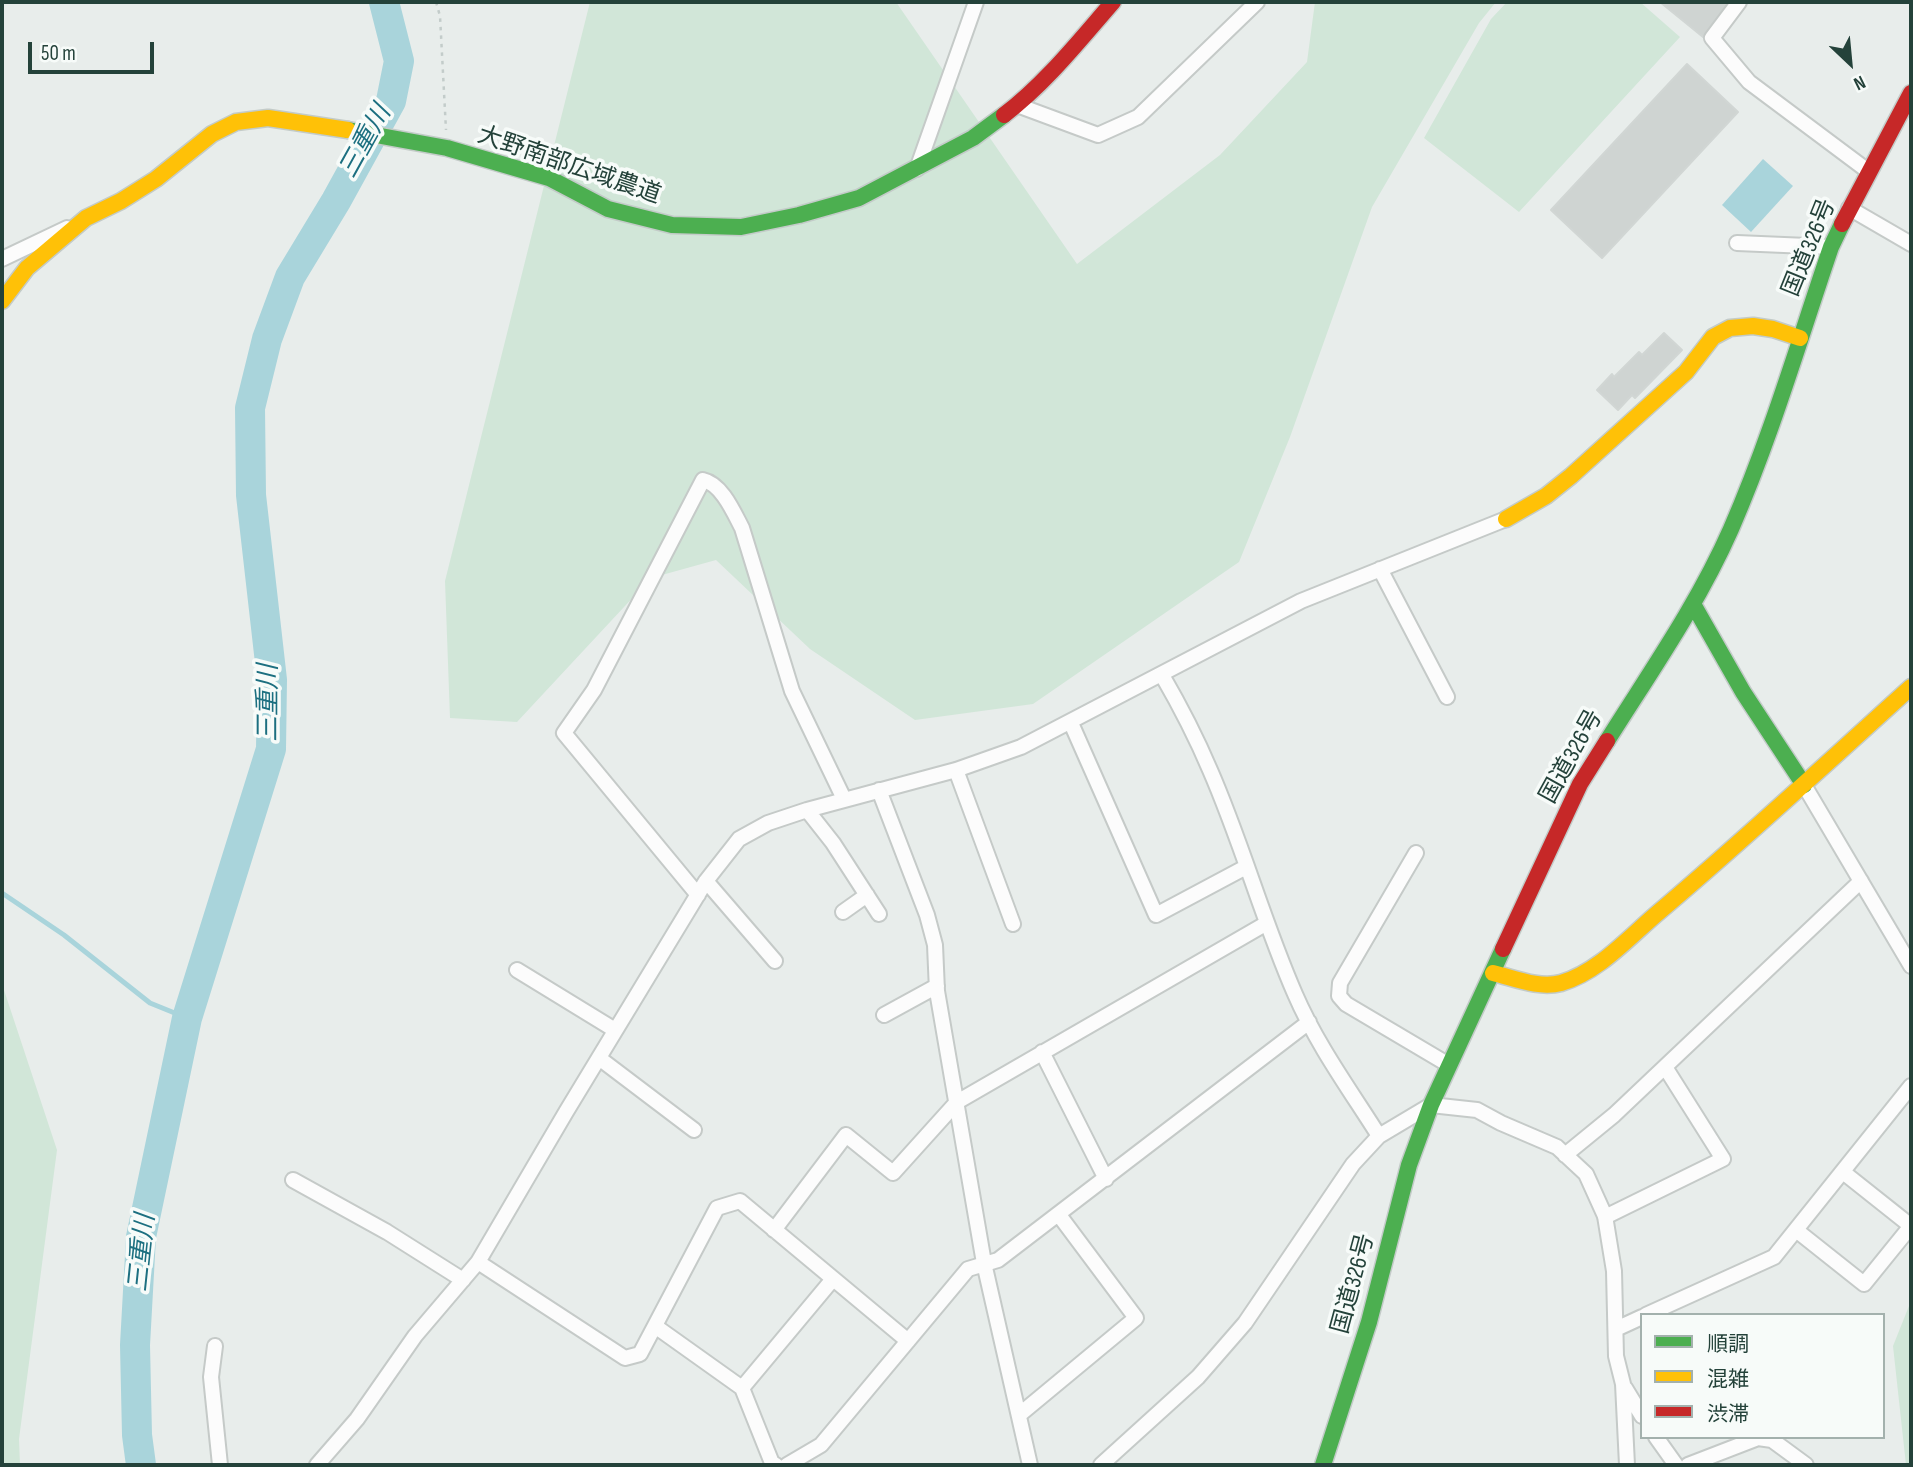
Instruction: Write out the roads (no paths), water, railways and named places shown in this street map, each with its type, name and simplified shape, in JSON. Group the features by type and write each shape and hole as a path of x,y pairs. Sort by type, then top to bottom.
{"main road":[{"name":"大野南部広域農道","path":"2,301 27,268 86,218 156,179 212,134 236,122 268,118 330,126 447,148 549,178 608,209 671,225 741,228 799,215 859,198 973,138 1017,105 1057,65 1112,2"},
{"name":"国道326号","path":"1323,1465 1369,1322 1409,1165 1431,1105 1580,784 1693,604 1730,530 1758,461 1831,247 1868,171 1910,98"},
{"path":"1506,519 1546,496 1572,476 1686,372 1713,337 1730,328 1753,327 1773,329 1800,338"},
{"path":"1693,604 1750,704 1804,785"},
{"path":"1493,973 1541,984 1561,983 1584,970 1618,946 1738,846 1911,687"}],"street":[{"path":"917,169 976,2"},
{"path":"1017,105 1098,135 1138,117 1257,2"},
{"path":"1739,2 1712,38 1749,82 1868,171"},
{"path":"1849,208 1911,244"},
{"path":"2,259 86,218"},
{"path":"1737,243 1831,247"},
{"path":"698,895 564,733 594,690 703,480 710,481 723,497 742,528 792,691 844,799"},
{"path":"319,1465 357,1419 415,1336 478,1262 706,881 739,839 768,823 807,810 914,783 1021,747 1301,601 1506,519"},
{"path":"1380,569 1447,697"},
{"path":"1162,675 1211,772 1296,997 1320,1043 1379,1136"},
{"path":"1071,723 1156,915 1246,867"},
{"path":"956,770 1013,924"},
{"path":"1804,785 1911,966"},
{"path":"879,790 927,915 935,945 937,986 984,1263 1030,1465"},
{"path":"807,810 833,843 879,915"},
{"path":"1416,853 1340,982 1339,996 1346,1004 1449,1065"},
{"path":"706,881 775,961"},
{"path":"1565,1155 1614,1115 1861,881"},
{"path":"843,912 867,895"},
{"path":"775,1230 846,1135 893,1173 957,1102 1267,923"},
{"path":"517,970 615,1030"},
{"path":"884,1015 937,986"},
{"path":"787,1465 821,1445 968,1269 998,1260 1309,1022"},
{"path":"1042,1052 1106,1179"},
{"path":"599,1058 694,1130"},
{"path":"1605,1217 1723,1158 1665,1067"},
{"path":"1651,1313 1774,1257 1911,1086"},
{"path":"1101,1465 1198,1377 1245,1323 1334,1188 1353,1164 1379,1136 1431,1105 1477,1110 1557,1147 1586,1174 1605,1217 1614,1271 1616,1356 1623,1384 1627,1465"},
{"path":"1796,1230 1864,1284 1911,1226 1843,1172"},
{"path":"293,1180 387,1232 463,1280"},
{"path":"478,1262 625,1358 640,1354 717,1208 740,1201 908,1341"},
{"path":"1019,1415 1136,1318 1059,1215"},
{"path":"742,1388 833,1279"},
{"path":"1616,1329 1640,1318"},
{"path":"655,1326 742,1388 772,1463 776,1465"},
{"path":"215,1346 211,1377 220,1465"},
{"path":"1623,1384 1640,1413"},
{"path":"1657,1439 1676,1465"},
{"path":"1688,1465 1755,1439"},
{"path":"1765,1439 1772,1440 1806,1465"}],"water":[{"path":"1763,159 1793,186 1751,232 1722,205"}],"waterway":[{"name":"三重川","path":"141,1465 137,1435 135,1345 141,1237 187,1018 271,749 272,680 251,495 250,408 267,339 290,277 391,101 399,61 384,2"},
{"path":"2,893 64,935 150,1003 187,1018"}]}
